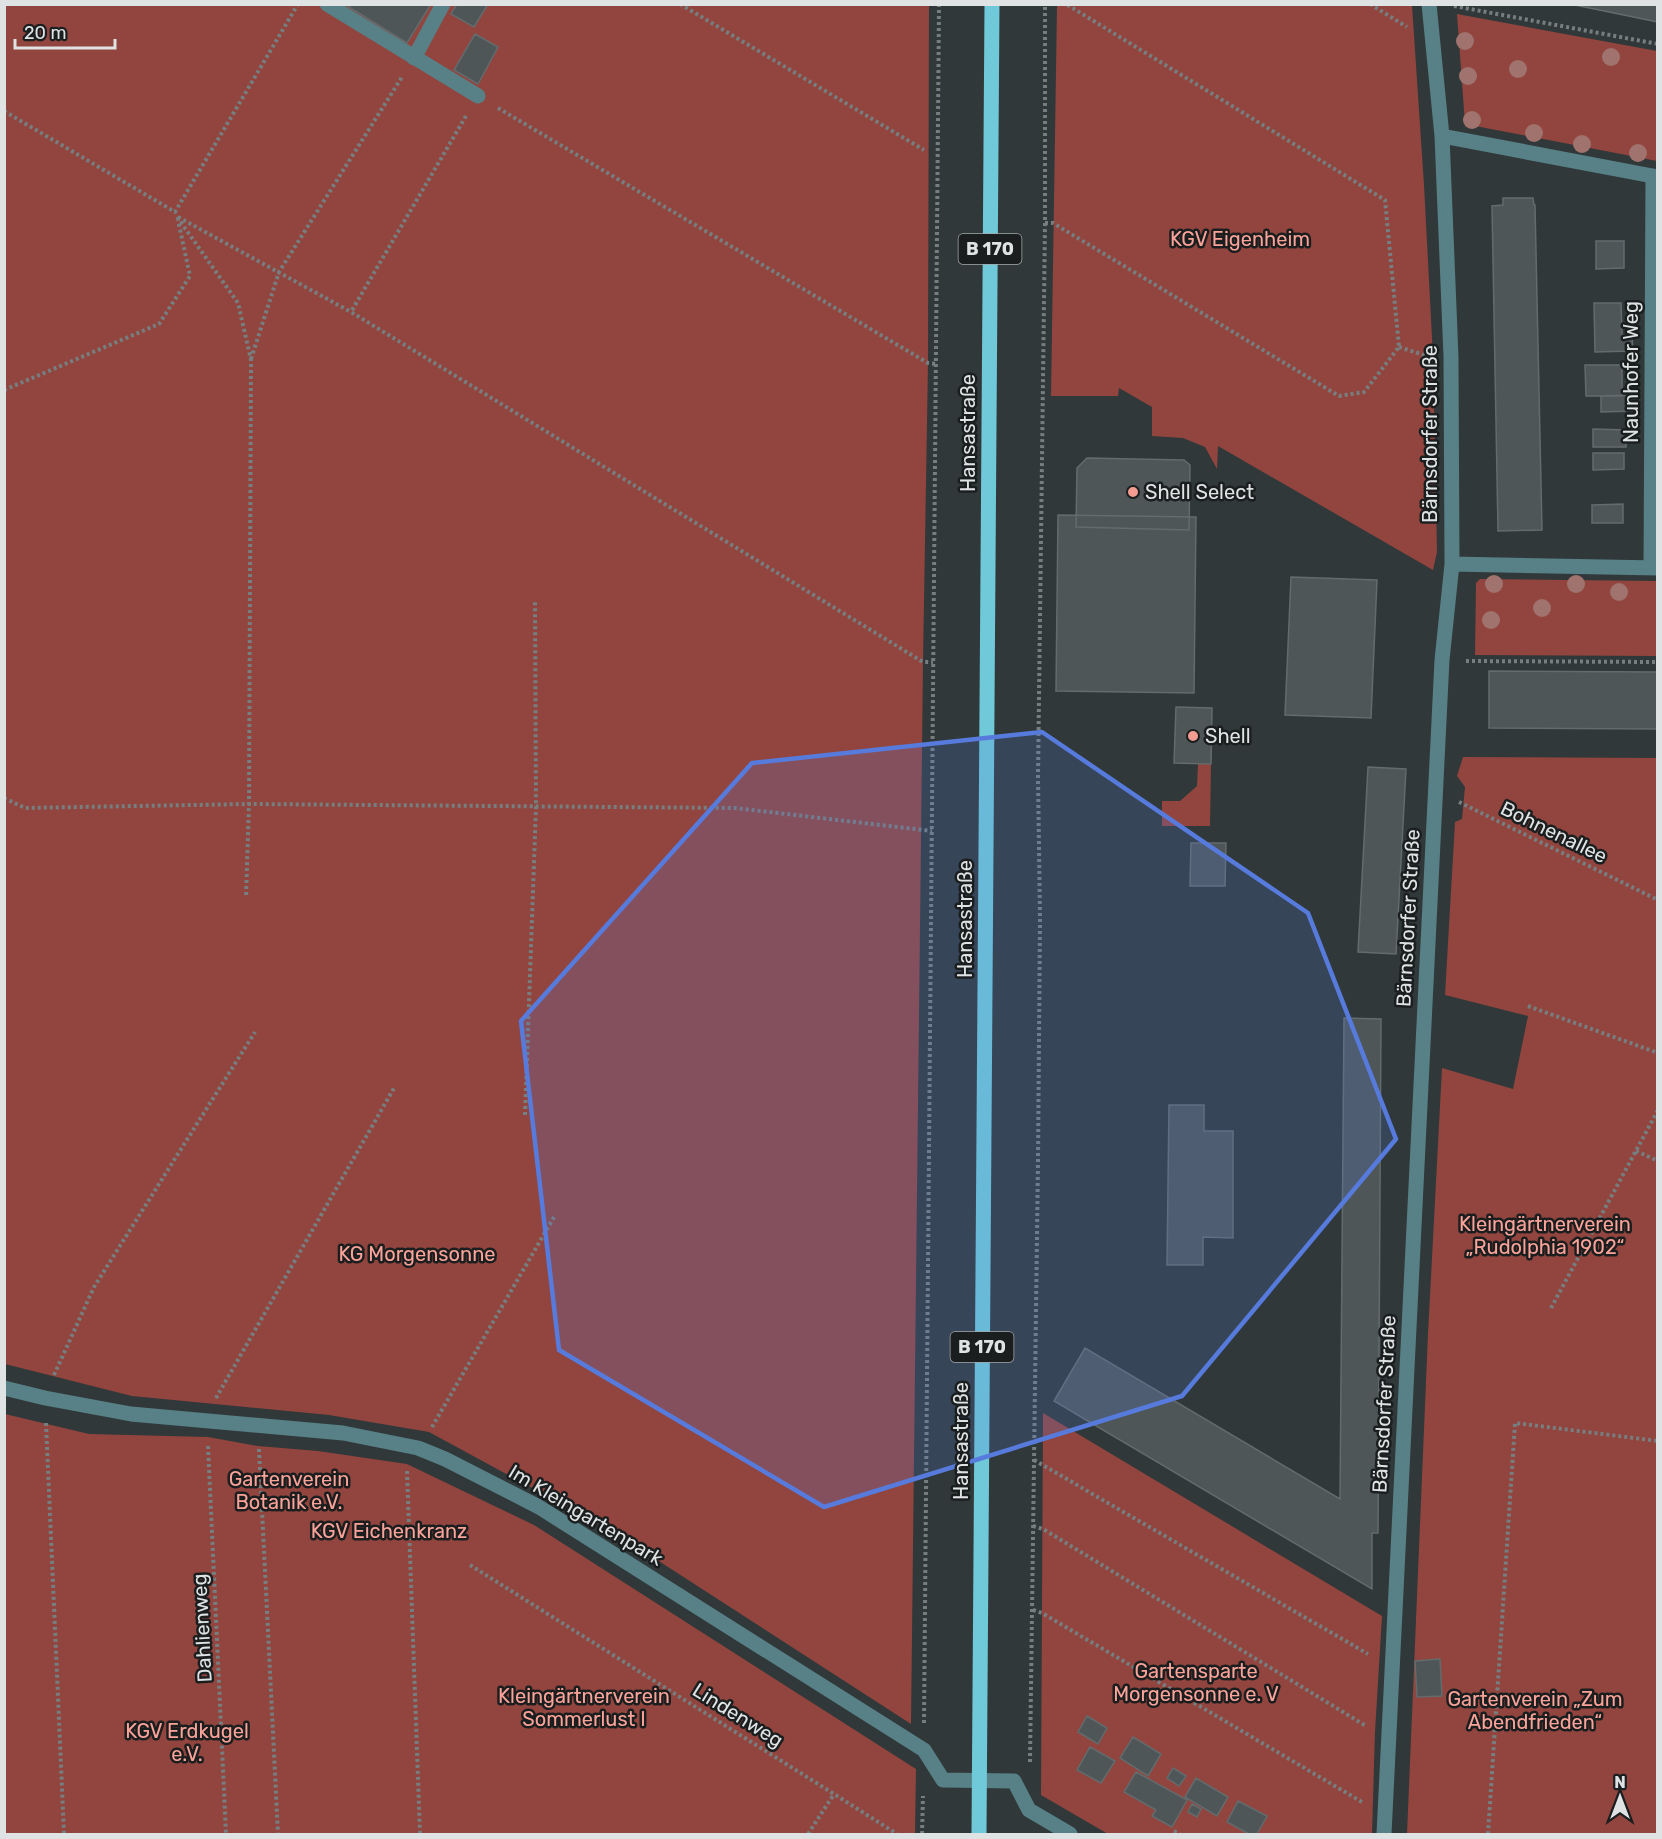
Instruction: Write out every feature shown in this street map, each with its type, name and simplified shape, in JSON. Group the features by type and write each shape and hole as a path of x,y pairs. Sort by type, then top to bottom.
{"main road":[{"name":"Hansastraße","path":"979,1834 992,4"}],"street":[{"path":"327,4 477,96"},
{"path":"414,58 443,4"},
{"name":"Bärnsdorfer Straße","path":"1384,1834 1442,660 1452,564 1451,357 1442,136 1429,4"},
{"path":"1442,136 1655,177"},
{"name":"Naunhofer Weg","path":"1654,568 1655,177"},
{"path":"1452,564 1654,568"},
{"name":"Im Kleingartenpark","path":"4,1388 131,1414 343,1433 418,1448 445,1459 539,1507 924,1750 943,1780 1014,1781 1029,1810 1070,1834"}],"path":[{"path":"4,390 159,324 190,276 176,214 298,4"},
{"path":"680,4 924,150"},
{"path":"924,1750 939,4"},
{"path":"1030,1763 1039,1138 1038,777 1045,224 1045,4"},
{"path":"1045,224 1053,224 1339,396 1364,392 1399,347 1385,200 1066,4"},
{"path":"1370,4 1413,31 1431,29"},
{"path":"1447,4 1658,44"},
{"path":"251,360 279,272 414,58"},
{"path":"351,312 477,96 928,363 937,364"},
{"path":"4,111 176,214 351,312 923,662 933,662"},
{"path":"176,214 238,303 251,360 249,804 246,898"},
{"path":"525,1115 536,807 535,600"},
{"path":"1442,660 1658,662"},
{"name":"Bohnenallee","path":"1435,792 1658,900"},
{"path":"4,798 25,808 249,804 735,808 932,831"},
{"path":"1528,1006 1658,1053"},
{"path":"64,1834 45,1398 94,1287 255,1032"},
{"path":"207,1421 212,1404 394,1088"},
{"path":"1551,1308 1658,1110"},
{"path":"1636,1151 1658,1161"},
{"path":"420,1834 407,1464 429,1432 554,1217"},
{"name":"Dahlienweg","path":"207,1421 226,1834"},
{"path":"1488,1834 1515,1423 1658,1441"},
{"path":"257,1426 278,1834"},
{"path":"1034,1460 1392,1668"},
{"path":"1033,1526 1043,1528 1389,1742"},
{"name":"Lindenweg","path":"470,1565 897,1834"},
{"path":"1033,1610 1042,1613 1385,1817"},
{"path":"922,1834 923,1792"},
{"path":"808,1834 834,1794"},
{"path":"1174,1831 1180,1834"}],"highlighted area":[{"path":"1042,732 1308,913 1396,1139 1182,1396 824,1507 559,1350 521,1021 752,763"}],"green space":[{"name":"KG Morgensonne","path":"4,5 929,5 928,363 911,1724 617,1534 429,1432 329,1415 132,1396 5,1364"},
{"name":"KGV Eigenheim","path":"1057,5 1412,5 1433,357 1437,552 1433,570 1218,446 1217,469 1205,447 1183,438 1152,436 1152,407 1119,388 1118,396 1051,396"},
{"path":"1457,14 1657,51 1657,161 1465,124"},
{"path":"1480,579 1657,581 1657,656 1475,655 1476,583"},
{"path":"1463,757 1657,758 1657,1834 1407,1834 1428,1334 1442,1068 1513,1089 1528,1016 1445,995 1455,822 1462,819 1465,787 1457,776"},
{"path":"1198,764 1211,764 1210,826 1162,826 1162,801 1180,801 1197,786"},
{"name":"Gartensparte Morgensonne e. V","path":"1043,1413 1382,1616 1372,1834 1108,1834 1041,1795"},
{"path":"5,1414 89,1434 208,1437 258,1446 318,1451 407,1464 534,1525 916,1769 915,1834 5,1834"}],"building":[{"path":"344,4 431,4 407,43"},
{"path":"457,4 488,4 474,27 451,14"},
{"path":"1570,4 1658,4 1658,22"},
{"path":"475,34 498,47 478,84 454,70"},
{"path":"1503,198 1533,198 1535,205 1542,530 1498,531 1492,206 1503,205"},
{"path":"1596,241 1624,241 1624,268 1596,269"},
{"path":"1594,303 1621,303 1622,335 1632,335 1633,351 1595,352"},
{"path":"1585,365 1622,365 1622,396 1586,396"},
{"path":"1635,395 1635,411 1601,412 1601,396"},
{"path":"1593,429 1626,430 1626,447 1593,447"},
{"path":"1593,453 1624,453 1624,469 1593,470"},
{"name":"Shell Select","path":"1087,458 1184,460 1190,465 1189,530 1076,527 1077,468"},
{"path":"1623,504 1623,523 1592,523 1592,505"},
{"name":"Shell","path":"1058,515 1196,517 1194,693 1056,691"},
{"path":"1291,577 1377,580 1371,718 1285,715"},
{"path":"1489,671 1658,672 1658,729 1489,728"},
{"name":"Shell","path":"1176,707 1212,708 1211,764 1174,763"},
{"path":"1368,767 1406,769 1396,954 1358,952"},
{"path":"1191,843 1226,843 1225,886 1190,886"},
{"path":"1344,1018 1381,1019 1378,1533 1372,1533 1372,1589 1054,1401 1085,1348 1340,1499"},
{"path":"1169,1105 1204,1105 1204,1131 1233,1131 1233,1238 1203,1237 1203,1265 1167,1265"},
{"path":"1440,1659 1442,1696 1417,1697 1415,1661"},
{"path":"1087,1716 1107,1728 1098,1744 1078,1732"},
{"path":"1133,1737 1161,1754 1148,1776 1120,1758"},
{"path":"1090,1747 1115,1761 1101,1783 1077,1770"},
{"path":"1173,1768 1186,1776 1179,1786 1167,1778"},
{"path":"1136,1772 1187,1800 1172,1827 1152,1816 1156,1810 1124,1792"},
{"path":"1196,1778 1228,1797 1217,1816 1185,1797"},
{"path":"1238,1801 1267,1816 1257,1834 1249,1834 1227,1822"},
{"path":"1192,1804 1201,1809 1197,1817 1188,1812"}],"place":[{"name":"Shell Select","path":"1133,492"},
{"name":"Shell","path":"1193,736"}],"park label":[{"name":"Kleingärtnerverein „Rudolphia 1902“","path":"1545,1236"},
{"name":"Gartenverein Botanik e.V.","path":"289,1490"},
{"name":"KGV Eichenkranz","path":"389,1531"},
{"name":"Kleingärtnerverein Sommerlust I","path":"584,1708"},
{"name":"Gartenverein „Zum Abendfrieden“","path":"1535,1710"},
{"name":"KGV Erdkugel e.V.","path":"187,1742"}]}
